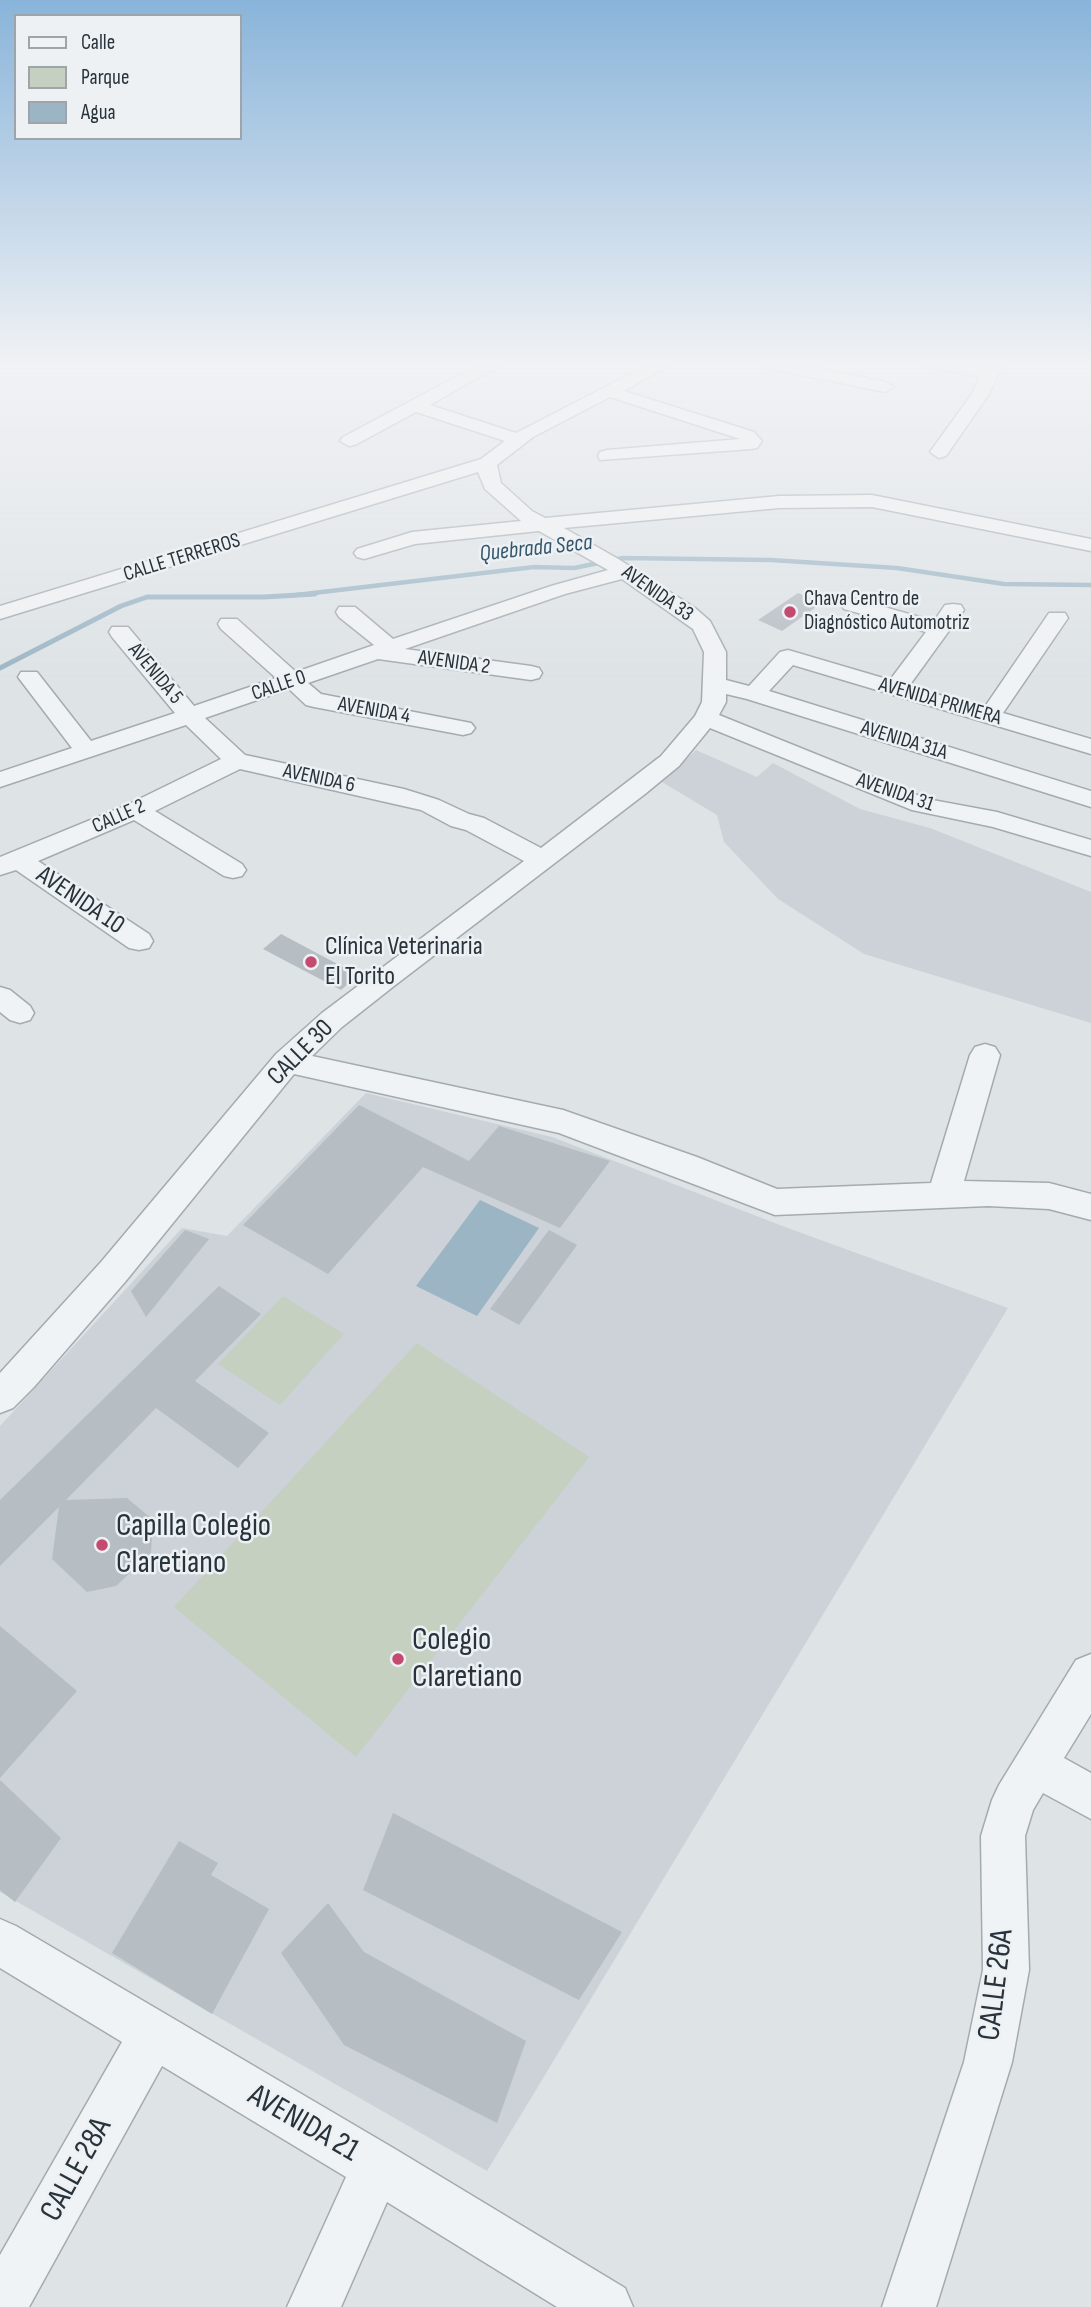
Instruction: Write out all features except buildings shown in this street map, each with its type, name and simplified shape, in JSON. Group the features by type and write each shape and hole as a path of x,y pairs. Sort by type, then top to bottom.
{"street":[{"name":"CALLE TERREROS","path":"0,613 463,470"},
{"name":"AVENIDA 33","path":"487,470 492,485 525,515 613,564 687,612 702,626"},
{"path":"447,474 467,477 504,498"},
{"path":"364,553 412,538 779,502 872,501 1091,545"},
{"name":"CALLE 0","path":"0,780 558,590 613,564"},
{"path":"852,604 938,629"},
{"path":"895,689 953,610"},
{"path":"347,612 384,650"},
{"path":"989,717 1057,618"},
{"name":"AVENIDA 4","path":"229,624 314,700 463,727"},
{"name":"CALLE 30","path":"0,1397 113,1272 287,1062 332,1020 670,761 706,718 714,702 715,652 702,626"},
{"name":"AVENIDA 5","path":"120,632 191,717"},
{"name":"AVENIDA 2","path":"384,650 531,673"},
{"name":"AVENIDA PRIMERA","path":"754,694 788,657 1091,747"},
{"path":"781,703 816,666"},
{"path":"29,677 86,750"},
{"name":"AVENIDA 31A","path":"716,685 754,694 1091,799"},
{"path":"191,717 237,761"},
{"name":"AVENIDA 31","path":"706,718 921,805 997,820 1091,848"},
{"name":"CALLE 2","path":"10,864 136,810 237,761"},
{"name":"AVENIDA 6","path":"237,761 430,805 460,820 466,832 536,864"},
{"path":"136,810 233,870"},
{"name":"AVENIDA 10","path":"10,864 139,941"},
{"path":"944,1194 985,1055"},
{"path":"287,1062 563,1122 686,1166 775,1202 944,1194 1049,1196 1091,1207"},
{"name":"CALLE 26A","path":"909,2307 988,2062 1006,1970 1003,1836 1014,1800 1091,1675"},
{"path":"1035,1765 1091,1797"},
{"name":"AVENIDA 21","path":"0,1942 606,2307"},
{"name":"CALLE 28A","path":"0,2307 153,2034"},
{"path":"314,2307 377,2167"}],"shaded area":[{"path":"696,750 757,777 773,763 860,809 930,828 1091,892 1091,1023 864,954 778,899 724,842 717,815 662,782"},
{"name":"Colegio Claretiano","path":"366,1093 552,1137 785,1227 1008,1308 487,2171 0,1892 0,1426 182,1228 227,1236"}],"green space":[{"path":"283,1296 344,1334 280,1405 218,1364"},
{"path":"417,1343 589,1457 356,1757 174,1607"}],"water":[{"path":"480,1200 539,1228 477,1316 416,1286"}],"waterway":[{"name":"Quebrada Seca","path":"295,595 534,567 574,568 623,558 771,560 897,568 1004,584 1091,585"},
{"name":"Quebrada Seca","path":"295,595 315,594"},
{"name":"Quebrada Seca","path":"0,668 121,606 147,597 295,595"},
{"name":"Quebrada Seca","path":"288,596 295,595"}],"place":[{"name":"Chava Centro de Diagnóstico Automotriz","path":"790,612"},
{"name":"Clínica Veterinaria El Torito","path":"311,962"},
{"name":"Capilla Colegio Claretiano","path":"102,1545"},
{"name":"Colegio Claretiano","path":"398,1659"}]}
